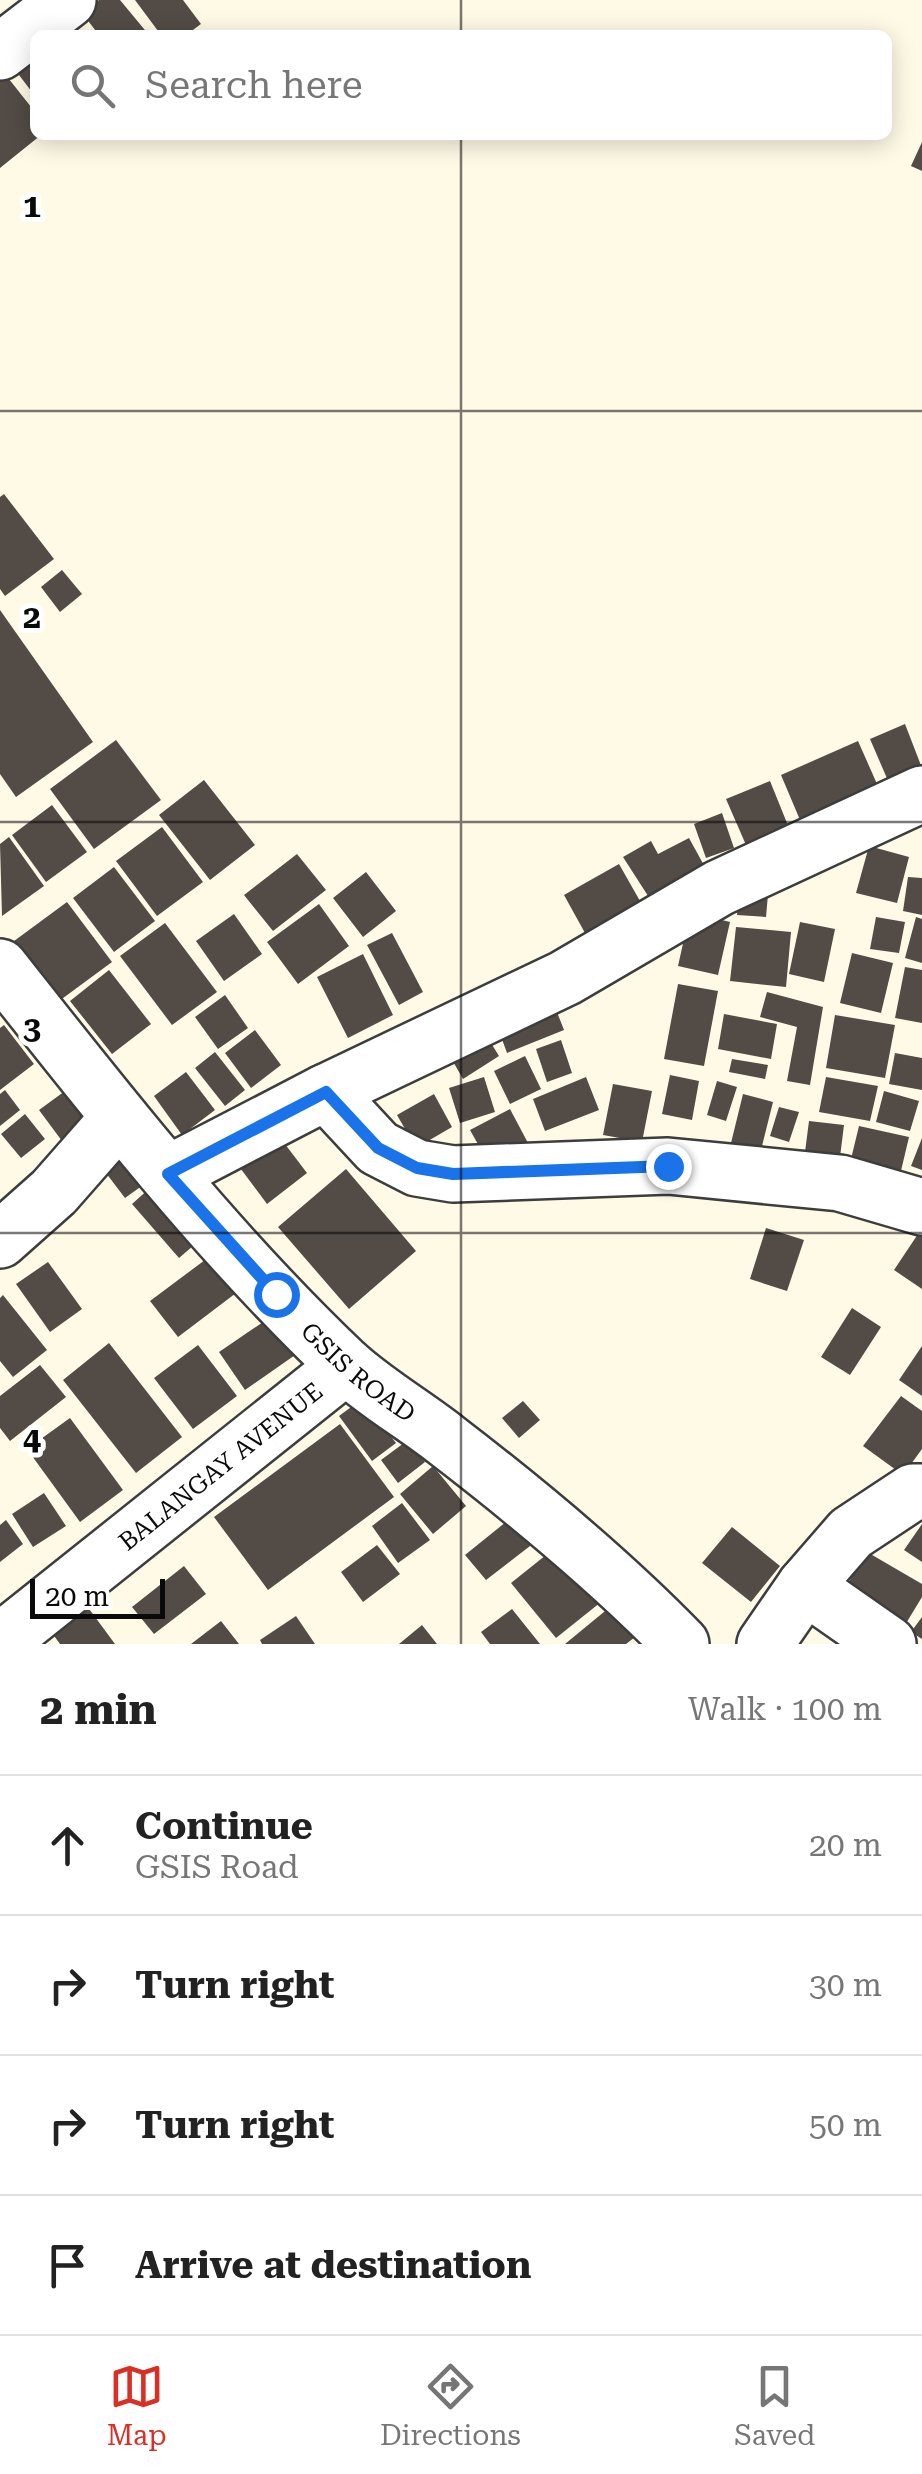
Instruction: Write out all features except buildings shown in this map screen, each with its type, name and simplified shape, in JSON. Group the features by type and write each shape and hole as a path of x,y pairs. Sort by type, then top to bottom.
{"street":[{"path":"0,52 68,0"},
{"path":"168,1174 326,1092 565,978 719,888 922,794"},
{"name":"GSIS ROAD","path":"0,967 119,1118 346,1366 566,1536 682,1644"},
{"path":"326,1092 378,1148 417,1168 453,1174 668,1166 840,1182 922,1207"},
{"path":"0,1240 54,1192 119,1118"},
{"name":"BALANGAY AVENUE","path":"18,1638 346,1366"},
{"path":"765,1644 806,1586 851,1533 913,1492 922,1492"},
{"path":"806,1586 888,1644"}],"route":[{"path":"276,1294 168,1174 326,1092 378,1148 417,1168 453,1174 668,1166"}]}
